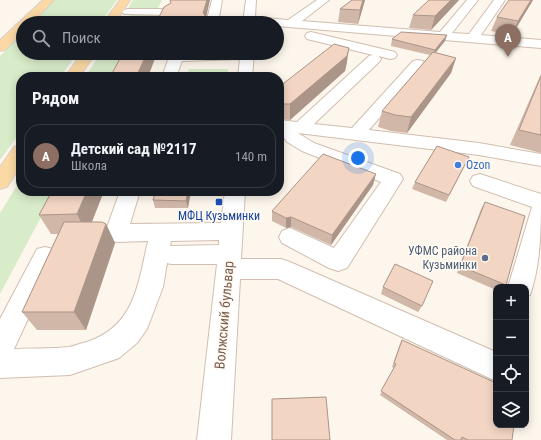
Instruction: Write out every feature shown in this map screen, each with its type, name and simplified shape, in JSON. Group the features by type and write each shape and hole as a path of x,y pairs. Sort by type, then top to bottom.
{"main road":[{"path":"32,16 49,0"},
{"path":"114,16 125,0"},
{"path":"0,47 16,32"},
{"path":"76,72 84,60"},
{"path":"0,182 16,158"}],"street":[{"path":"164,16 172,0"},
{"path":"214,16 217,0"},
{"path":"247,16 251,0"},
{"path":"291,23 324,0"},
{"path":"443,36 473,0"},
{"path":"473,38 500,0"},
{"path":"128,12 166,12"},
{"path":"323,26 335,17"},
{"path":"284,22 541,44"},
{"path":"284,34 310,36 390,55"},
{"path":"288,126 374,59"},
{"path":"171,72 175,60"},
{"path":"245,72 246,60"},
{"path":"357,134 418,64"},
{"path":"288,126 479,149 541,160"},
{"path":"288,126 293,138 308,147 393,179 338,261 290,237"},
{"path":"512,192 520,157"},
{"path":"480,181 541,202"},
{"path":"128,196 116,233 166,244 230,251 281,269 493,366"},
{"name":"Волжский бульвар","path":"214,440 235,196"},
{"path":"522,284 541,210"},
{"path":"0,364 70,361 109,348 127,334 136,320 166,244"},
{"path":"0,348 45,256"}],"green space":[{"path":"55,0 117,0 105,16 40,16"},
{"path":"133,0 162,0 157,10 127,10"},
{"path":"132,13 155,14 154,16 130,16"},
{"path":"16,40 16,60 73,60 64,72 16,72 16,138 0,160 0,56"},
{"path":"96,60 124,60 118,72 88,72"},
{"path":"189,69 228,69 228,72 188,72"},
{"path":"16,187 16,196 52,196 0,294 0,213"}],"building":[{"path":"170,0 207,0 203,13 205,16 160,16 164,7 171,3"},
{"path":"352,0 363,0 360,10 340,9"},
{"path":"429,0 451,0 435,16 413,15"},
{"path":"509,0 531,0 518,21 497,17"},
{"path":"401,32 447,35 435,50 392,39"},
{"path":"334,44 349,48 347,56 290,104 284,104 284,83"},
{"path":"433,52 456,58 411,117 395,115 382,111"},
{"path":"119,60 144,60 138,72 113,72"},
{"path":"541,76 541,135 519,130"},
{"path":"437,146 469,157 449,195 415,182"},
{"path":"323,154 376,174 332,235 291,217 286,218 272,211"},
{"path":"49,196 85,196 77,214 39,215"},
{"path":"154,196 187,196 186,201 153,200"},
{"path":"485,202 525,216 506,284 460,266"},
{"path":"64,222 102,222 106,224 74,312 22,312"},
{"path":"395,264 433,281 422,306 383,287"},
{"path":"402,340 493,382 493,428 514,428 512,440 468,440 462,437 461,440 455,440 381,391 396,364 394,363"},
{"path":"326,397 330,440 272,440 272,399"}],"place":[{"name":"Детский сад №2117","path":"508,57"},
{"name":"Ozon","path":"458,165"},
{"name":"МФЦ Кузьминки","path":"219,202"},
{"name":"УФМС района Кузьминки","path":"485,258"}]}
